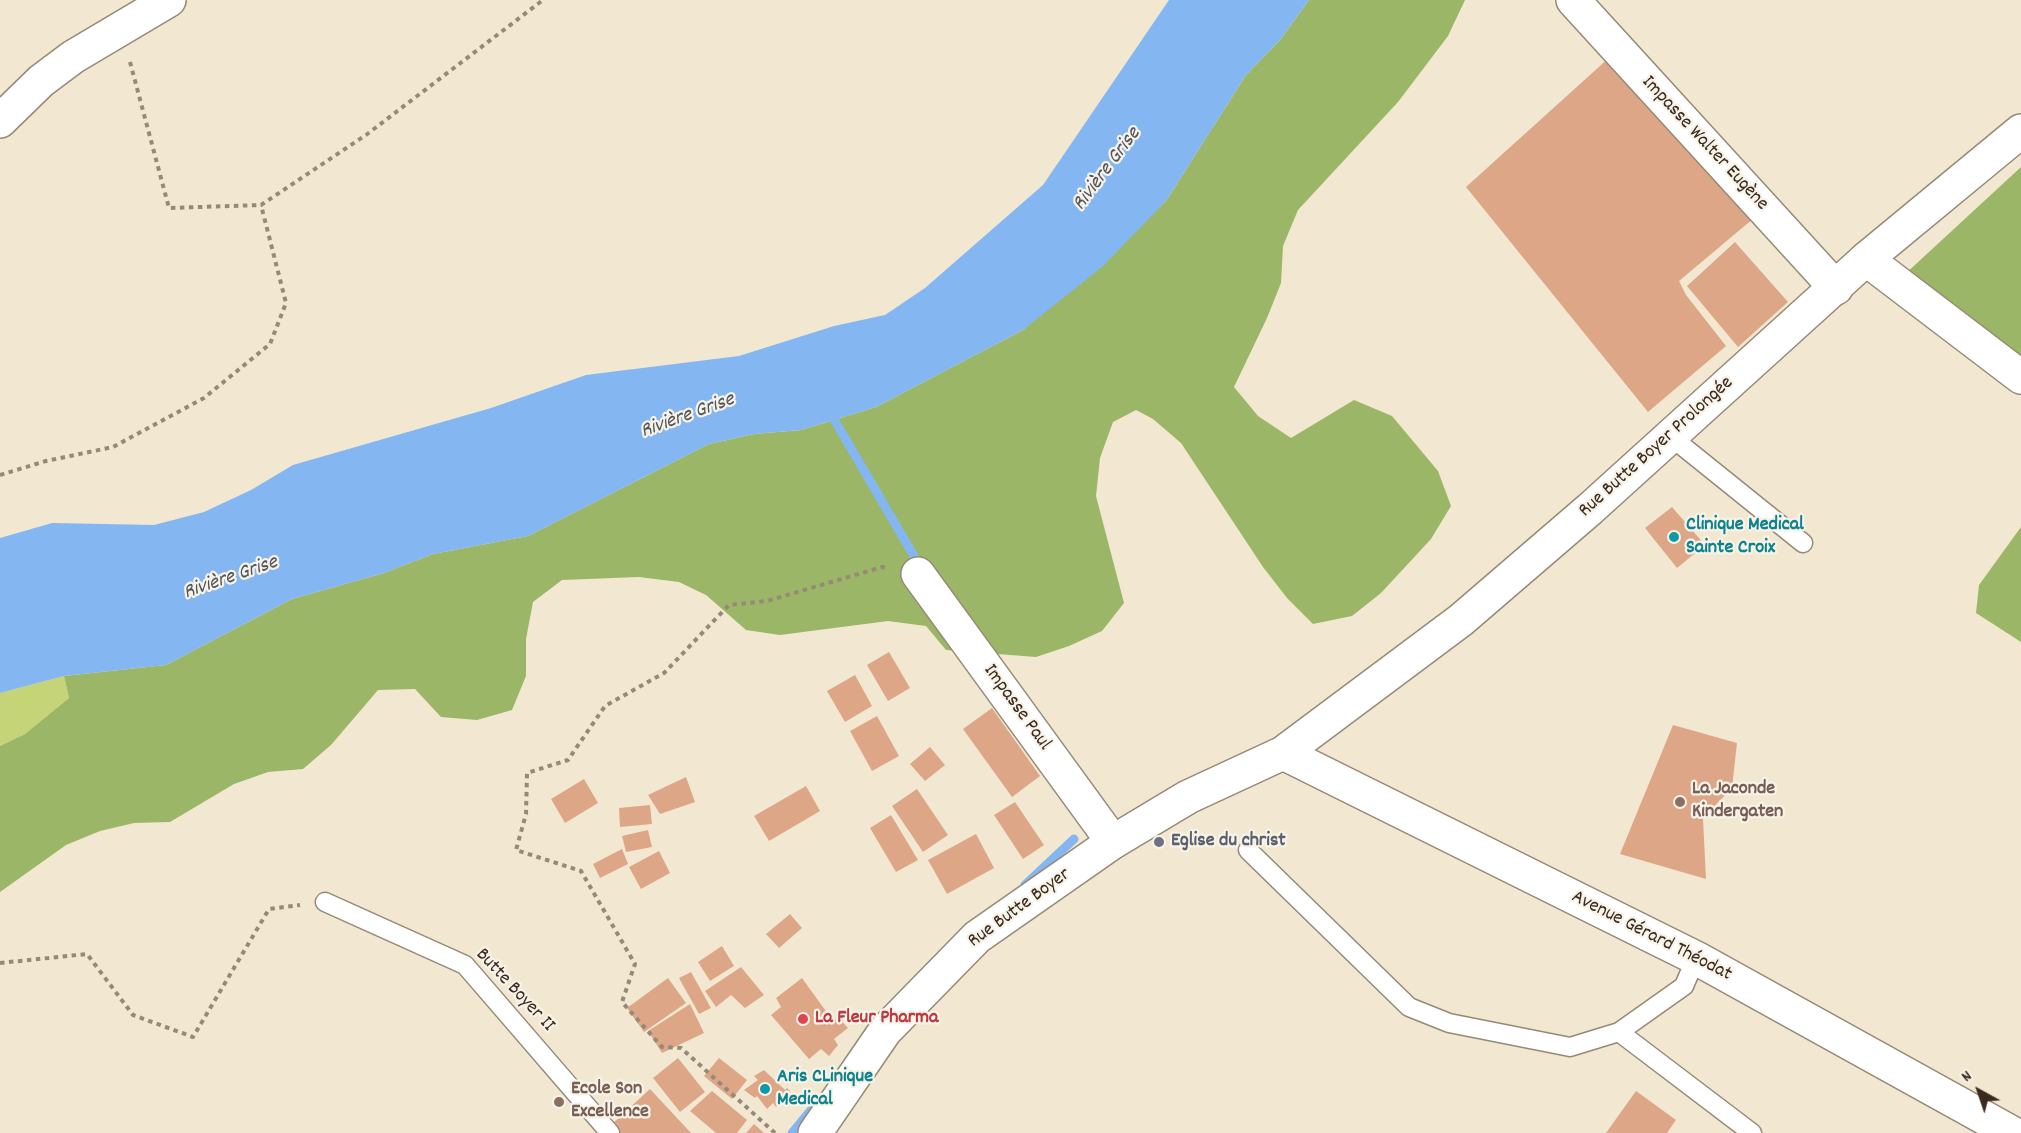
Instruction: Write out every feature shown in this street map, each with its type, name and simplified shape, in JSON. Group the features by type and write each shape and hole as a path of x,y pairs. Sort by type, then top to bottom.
{"street":[{"path":"0,121 41,81 120,26 169,0"},
{"name":"Impasse Walter Eugène","path":"1573,0 1836,288"},
{"name":"Rue Butte Boyer Prolongée","path":"1283,753 1461,620 1590,509 1866,259 2021,131"},
{"path":"1866,259 2021,376"},
{"name":"Impasse Paul","path":"918,574 1113,842"},
{"name":"Rue Butte Boyer","path":"815,1133 885,1031 977,937 1113,842 1188,797 1283,753"},
{"name":"Avenue Gérard Théodat","path":"1283,753 1696,958 2005,1131"}],"lane":[{"path":"1670,436 1803,543"},
{"path":"1248,850 1409,1006 1449,1023 1570,1047 1619,1032 1684,986 1696,958"},
{"name":"Butte Boyer II","path":"325,902 465,965 610,1133"},
{"path":"1619,1032 1752,1133"}],"path":[{"path":"120,26 169,208 261,206 366,135 543,0"},
{"path":"0,475 46,460 113,447 204,398 270,344 286,303 261,206"},
{"path":"775,1133 681,1048 662,1047 622,1002 635,964 581,871 516,850 526,814 527,773 568,760 605,706 664,674 729,605 767,601 882,567 918,574"},
{"path":"0,963 87,954 133,1015 193,1037 269,909 325,902"}],"green space":[{"path":"1309,0 1465,0 1448,36 1398,102 1298,210 1283,246 1281,283 1234,387 1258,416 1291,438 1354,400 1392,416 1438,471 1451,506 1431,539 1381,593 1352,616 1313,624 1287,598 1263,567 1181,443 1153,419 1136,410 1113,422 1100,458 1096,496 1124,603 1102,631 1069,646 1036,657 946,650 926,626 888,621 780,635 746,630 706,595 679,582 639,577 562,580 533,602 526,639 526,676 512,710 477,720 441,717 415,689 378,690 331,745 303,769 268,772 234,784 170,822 134,823 100,831 66,845 0,892 0,746 25,734 69,698 64,676 166,665 292,599 384,573 433,554 528,536 709,444 754,434 801,430 876,407 1023,330 1166,201 1246,75 1280,40"},
{"path":"2021,167 2021,395 1903,276"},
{"path":"2021,527 2021,642 1976,613 1979,585"},
{"path":"64,676 69,698 25,734 0,746 0,693"}],"water":[{"name":"Rivière Grise","path":"1169,0 1309,0 1280,40 1246,75 1166,201 1102,267 1023,330 876,407 801,430 754,434 709,444 528,536 433,554 384,573 292,599 166,665 64,676 0,693 0,538 52,523 154,525 204,512 251,490 293,465 491,408 586,375 739,356 834,326 885,315 925,288 1043,185"}],"building":[{"path":"1611,56 1760,213 1679,281 1686,295 1726,346 1648,412 1466,187"},
{"path":"1735,242 1788,302 1738,347 1687,286"},
{"name":"Clinique Medical Sainte Croix","path":"1672,507 1705,545 1677,568 1645,528"},
{"path":"889,652 910,688 888,701 867,665"},
{"path":"855,675 872,706 845,722 827,691"},
{"path":"992,708 1040,776 1012,797 963,729"},
{"path":"877,716 899,756 872,771 850,731"},
{"name":"La Jaconde Kindergaten","path":"1673,725 1737,743 1732,788 1703,818 1706,879 1620,854"},
{"path":"930,747 945,765 925,781 910,764"},
{"path":"686,777 695,802 660,814 648,795"},
{"path":"584,779 598,803 565,823 551,799"},
{"path":"806,786 820,811 769,841 754,816"},
{"path":"917,789 948,835 923,852 892,806"},
{"path":"1015,802 1044,845 1023,859 994,815"},
{"path":"650,805 652,824 620,827 619,808"},
{"path":"891,815 918,860 896,872 870,828"},
{"path":"648,830 652,847 626,852 622,836"},
{"path":"976,834 994,868 947,894 928,860"},
{"path":"622,849 628,864 600,878 593,864"},
{"path":"659,851 670,873 641,889 629,867"},
{"path":"790,914 802,928 779,948 766,934"},
{"path":"722,946 734,966 710,981 698,962"},
{"path":"741,967 764,995 745,1008 731,995 716,1007 705,991"},
{"path":"691,972 711,1008 699,1014 679,978"},
{"path":"668,978 686,1003 644,1032 627,1008"},
{"name":"La Fleur Pharma","path":"802,978 833,1021 838,1017 848,1028 834,1039 838,1045 829,1056 821,1049 809,1059 771,1015 781,1007 776,998"},
{"path":"690,1004 704,1033 662,1053 648,1031"},
{"path":"678,1058 705,1092 680,1112 653,1078"},
{"path":"719,1058 747,1080 732,1099 704,1076"},
{"name":"Aris CLinique Medical","path":"764,1070 785,1090 787,1088 790,1091 776,1107 773,1103 767,1109 757,1096 755,1098 744,1090 758,1080 754,1076"},
{"path":"650,1089 691,1133 618,1133 611,1125"},
{"path":"712,1091 747,1120 737,1133 716,1133 690,1111"},
{"path":"1636,1091 1676,1120 1667,1133 1606,1133"},
{"path":"754,1124 764,1133 746,1133"}],"waterway":[{"path":"828,409 921,568"},
{"path":"1025,885 1074,839"},
{"path":"792,1133 816,1104"}],"place":[{"name":"Clinique Medical Sainte Croix","path":"1674,537"},
{"name":"La Jaconde Kindergaten","path":"1680,802"},
{"name":"Eglise du christ","path":"1159,842"},
{"name":"La Fleur Pharma","path":"803,1019"},
{"name":"Aris CLinique Medical","path":"765,1089"},
{"name":"Ecole Son Excellence","path":"559,1102"}]}
